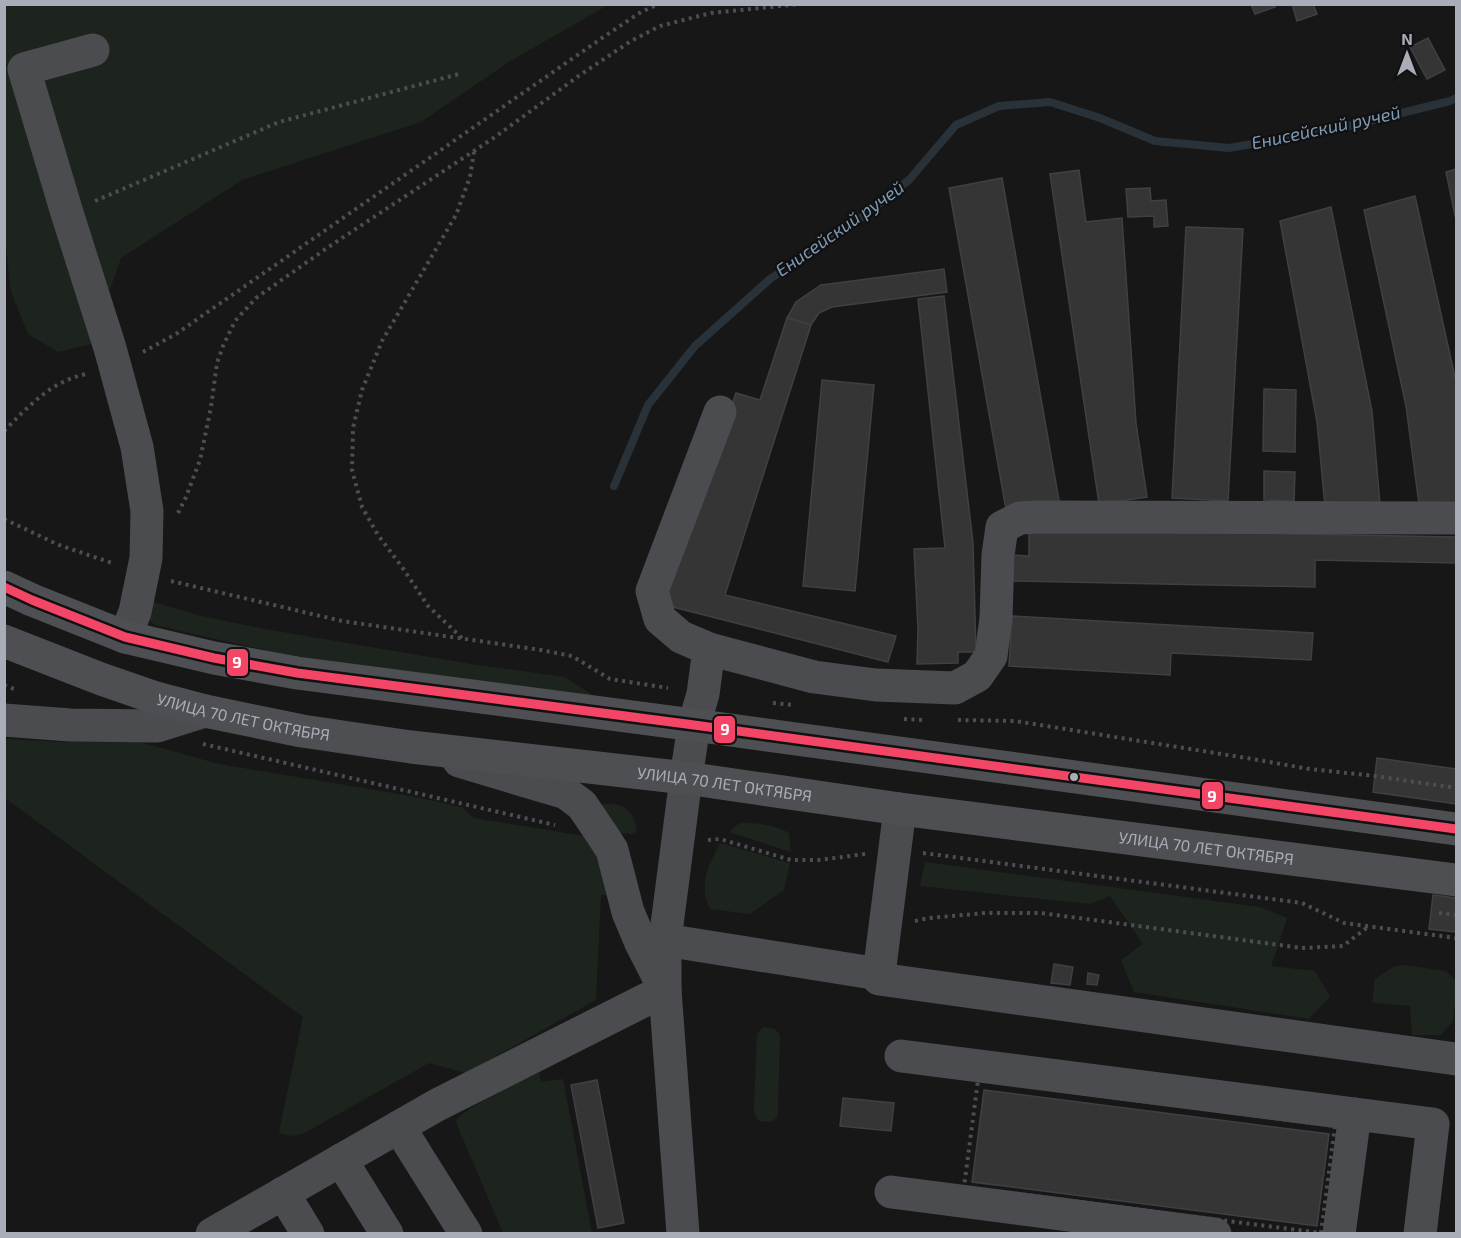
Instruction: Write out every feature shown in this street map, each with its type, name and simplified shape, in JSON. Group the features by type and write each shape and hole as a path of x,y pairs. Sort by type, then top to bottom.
{"main road":[{"path":"4,587 125,637 214,658 297,673 1456,829"},
{"name":"УЛИЦА 70 ЛЕТ ОКТЯБРЯ","path":"4,641 156,698 205,711 302,731 411,747 686,778 900,809 1456,880"}],"street":[{"path":"93,50 24,69 137,447 147,511 146,558 135,612 125,637"},
{"path":"720,412 652,591 660,620 681,637 709,649 814,677 876,685 955,688 977,676 992,657 998,555 1002,527 1020,518 1039,516 1456,518"},
{"path":"683,1233 665,990 665,940 694,725 703,694 709,649"},
{"path":"4,720 70,725 158,726 205,711"},
{"path":"411,747 566,793 582,805 612,850 628,912 665,990"},
{"path":"665,940 879,974 900,809"},
{"path":"879,978 1456,1059"},
{"path":"222,1231 283,1193 437,1105 665,990"},
{"path":"901,1056 1433,1124 1420,1233"},
{"path":"1340,1233 1355,1114"},
{"path":"399,1127 466,1233"},
{"path":"341,1160 387,1233"},
{"path":"891,1192 1215,1233"},
{"path":"283,1193 308,1233"}],"path":[{"path":"4,431 33,402 71,377 115,368 176,334 640,12 659,4"},
{"path":"178,514 200,460 217,363 223,346 235,321 256,298 474,151 631,41 660,26 711,13 801,4"},
{"path":"67,213 279,122 459,74"},
{"path":"463,638 428,606 378,535 362,507 352,470 353,428 362,390 382,341 456,215 470,177 474,151"},
{"path":"4,685 15,689"},
{"path":"198,743 557,825"},
{"path":"1375,776 1456,788"},
{"path":"677,842 720,839 791,860 819,861 895,849 1302,903 1344,923 1456,938"},
{"path":"885,929 929,918 986,913 1041,913 1302,948 1343,946 1370,926"},
{"path":"1439,913 1456,915"},
{"path":"978,1080 1335,1126 1321,1233 964,1187 978,1080"}],"shaded area":[{"path":"4,5 608,5 512,60 421,122 242,180 121,258 91,344 58,352 28,334 11,292 4,229"},
{"path":"143,599 201,616 265,629 471,664 565,677 597,698 430,678 272,652 155,625 147,618"},
{"path":"5,739 65,742 136,741 219,764 411,796 462,807 474,818 590,837 611,896 601,895 596,1000 466,1073 429,1063 303,1134 291,1136 282,1134 279,1132 303,1017 5,798"},
{"path":"598,804 616,804 626,809 634,819 636,832 632,834 611,832"},
{"path":"742,823 766,825 789,833 791,852 729,832"},
{"path":"720,843 790,863 784,890 750,914 710,909 705,892 706,876"},
{"path":"925,862 1260,907 1287,918 1271,966 1315,971 1330,997 1309,1019 1134,992 1121,960 1143,944 1110,896 1090,904 920,886"},
{"path":"1405,965 1446,971 1456,981 1453,1021 1441,1035 1412,1035 1410,1006 1372,1003 1375,979 1393,967"},
{"path":"764,1027 775,1029 780,1035 778,1110 777,1117 768,1122 757,1118 754,1107 757,1034"},
{"path":"539,1070 541,1082 563,1079 592,1233 503,1233 455,1120 472,1107"}],"building":[{"path":"1251,4 1274,4 1275,7 1255,14"},
{"path":"1292,4 1313,4 1317,14 1297,21"},
{"path":"1428,38 1445,70 1427,79 1410,47"},
{"path":"1456,169 1456,220 1446,172"},
{"path":"1079,170 1086,222 1122,218 1136,423 1147,497 1099,504 1050,174"},
{"path":"1002,178 1060,506 1007,515 949,188"},
{"path":"1150,188 1151,201 1166,200 1168,226 1154,227 1154,216 1128,217 1126,189"},
{"path":"1415,196 1456,382 1456,504 1419,504 1406,406 1364,210"},
{"path":"1331,207 1372,411 1380,505 1325,506 1317,422 1280,221"},
{"path":"1186,227 1243,229 1228,501 1172,498"},
{"path":"944,269 947,292 832,307 819,313 811,325 787,318 796,302 821,285"},
{"path":"944,296 973,543 976,652 958,652 958,663 917,664 918,629 914,549 945,548 918,299"},
{"path":"787,318 811,325 725,595 896,636 888,662 673,607 665,594 736,393 760,400"},
{"path":"822,380 874,385 855,591 803,586"},
{"path":"1264,389 1296,390 1295,452 1263,451"},
{"path":"1264,471 1295,472 1294,501 1264,500"},
{"path":"1029,529 1456,537 1456,563 1315,560 1315,587 1011,581 1011,555 1029,556"},
{"path":"1012,616 1313,633 1311,660 1171,653 1170,675 1009,666"},
{"path":"1377,758 1456,769 1456,804 1373,792"},
{"path":"1433,895 1456,898 1456,932 1429,929"},
{"path":"1054,964 1073,967 1070,985 1051,983"},
{"path":"1088,973 1099,975 1097,985 1087,984"},
{"path":"597,1080 624,1223 598,1228 571,1085"},
{"path":"984,1090 1329,1134 1317,1226 972,1182"},
{"path":"843,1098 894,1103 891,1131 840,1126"}],"waterway":[{"name":"Енисейский ручей","path":"614,486 648,405 695,346 770,279 861,218 909,180 956,125 999,106 1050,102 1100,118 1155,141 1229,148 1333,130 1456,98"}],"transit line":[{"name":"9","path":"4,587 125,637 214,658 297,673 1456,829"}]}
